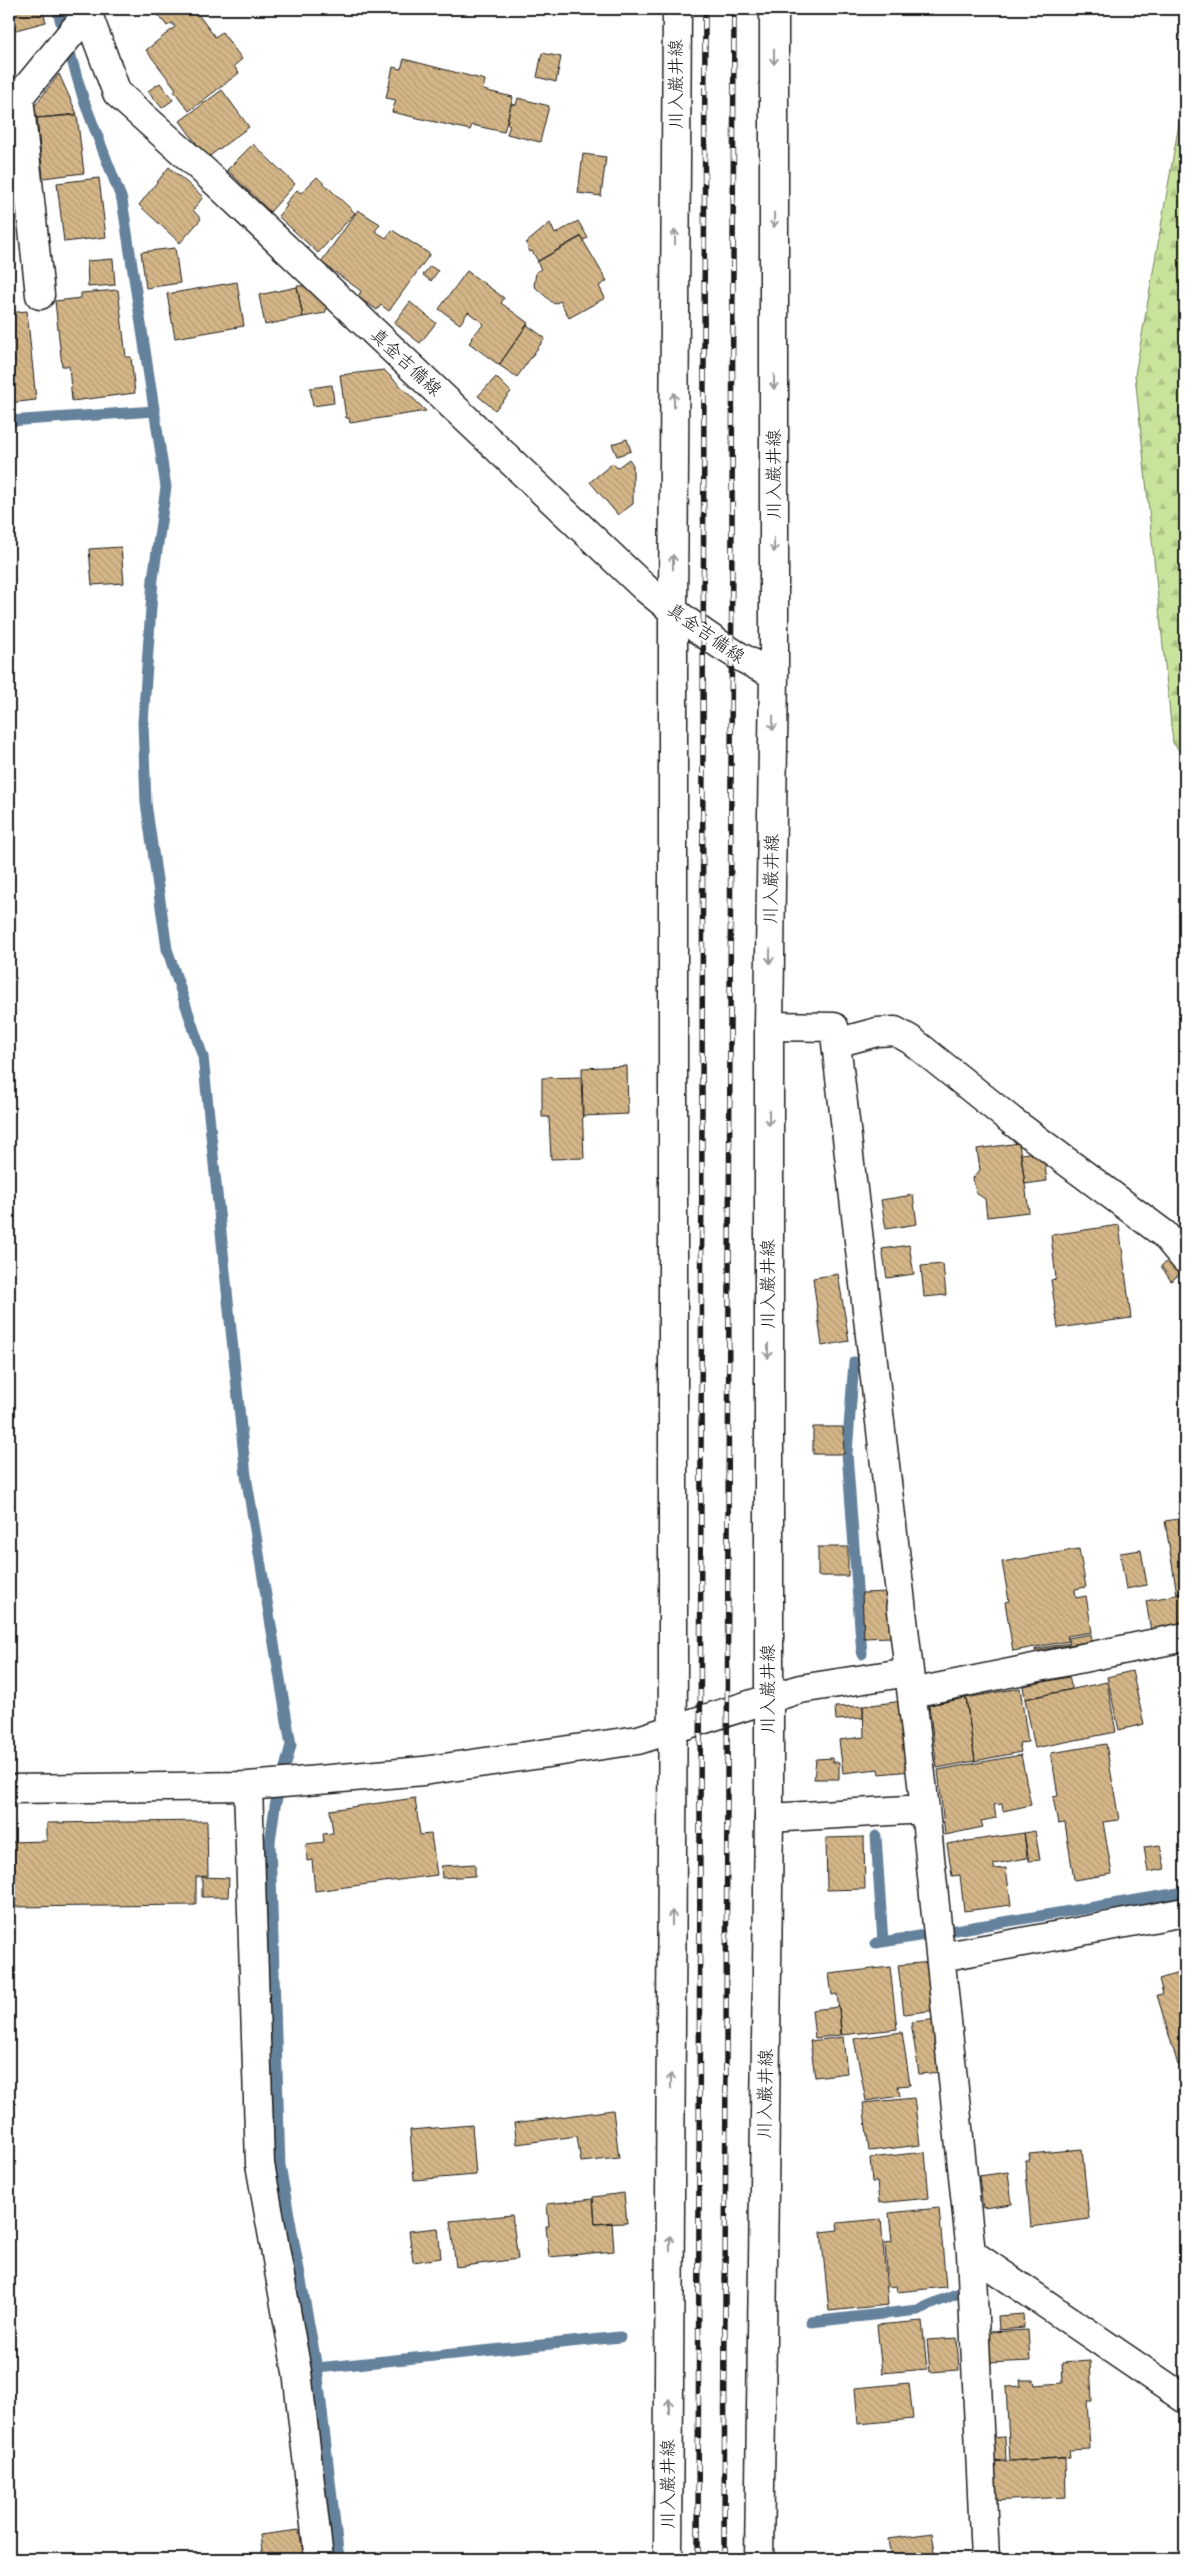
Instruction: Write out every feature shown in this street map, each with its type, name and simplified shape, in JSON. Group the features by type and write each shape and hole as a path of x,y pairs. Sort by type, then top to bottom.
{"main road":[{"name":"川入巌井線","path":"668,2559 673,1729 673,611 677,9"},
{"name":"川入巌井線","path":"760,2559 769,1818 769,1026 774,674 774,9"},
{"name":"真金吉備線","path":"84,16 117,93 204,171 638,582 723,648 748,663 774,674"},
{"path":"40,295 17,155 19,97 84,16"},
{"path":"769,1026 834,1027 939,1941 971,2253 985,2559"},
{"path":"836,1043 877,1032 895,1031 911,1040 1012,1121 1164,1234 1185,1259"},
{"path":"9,1789 256,1785 423,1771 638,1740 800,1689 910,1682 1185,1638"},
{"path":"256,1785 260,2164 297,2372 318,2559"},
{"path":"769,1818 924,1809"},
{"path":"939,1941 1185,1912"},
{"path":"971,2253 1185,2399"}],"green space":[{"path":"1185,89 1185,758 1173,743 1135,375"}],"building":[{"path":"9,9 42,9 46,22 12,31"},
{"path":"154,9 194,9 215,37 222,32 242,59 234,66 239,73 189,111 174,91 176,89 146,50 175,27 172,23 167,26"},
{"path":"542,53 561,57 556,82 537,77"},
{"path":"404,59 485,80 483,90 513,97 504,132 472,125 470,130 392,112 396,100 386,98 393,67 401,69"},
{"path":"59,74 77,114 37,118 33,108"},
{"path":"160,83 173,100 162,108 148,91"},
{"path":"222,90 249,127 207,158 180,121"},
{"path":"518,98 549,106 540,142 507,134 510,125 507,124 511,104 516,105"},
{"path":"77,115 84,173 43,178 37,118"},
{"path":"253,144 295,184 270,212 227,170"},
{"path":"583,154 606,157 601,196 578,193"},
{"path":"169,167 203,197 193,210 201,219 180,243 139,205"},
{"path":"317,177 355,213 318,253 278,216 297,190 301,193"},
{"path":"99,178 106,237 64,242 57,183"},
{"path":"358,210 380,224 375,231 386,238 392,230 430,254 389,311 381,305 377,310 358,297 361,291 321,262"},
{"path":"578,221 588,238 583,240 581,236 538,261 532,251 530,252 526,243 550,223 555,234"},
{"path":"581,237 607,281 599,286 605,298 569,318 560,301 554,304 534,286 536,272 541,269 537,262"},
{"path":"175,248 180,283 146,288 141,252"},
{"path":"113,259 115,285 88,287 87,261"},
{"path":"430,266 438,271 431,281 423,275"},
{"path":"467,271 504,298 501,303 528,323 499,365 469,343 471,338 484,324 468,312 460,324 439,309"},
{"path":"237,282 244,326 175,338 167,294"},
{"path":"297,286 305,286 328,305 325,313 303,317"},
{"path":"297,287 303,317 265,325 259,295"},
{"path":"118,290 126,357 131,357 135,393 72,401 69,366 62,366 55,301 81,298 81,293"},
{"path":"410,302 436,323 420,343 394,323"},
{"path":"27,311 36,400 9,403 9,313"},
{"path":"527,325 545,338 517,377 499,365"},
{"path":"384,370 426,411 350,423 349,418 346,418 340,375"},
{"path":"496,377 511,392 495,410 478,396"},
{"path":"332,385 334,403 313,406 310,388"},
{"path":"627,439 631,451 617,456 612,444"},
{"path":"629,459 633,465 633,504 618,515 590,482 613,463 617,468"},
{"path":"121,547 124,583 92,585 89,549"},
{"path":"627,1066 628,1114 583,1116 582,1068"},
{"path":"581,1077 584,1158 551,1159 549,1117 542,1117 542,1078"},
{"path":"1019,1143 1029,1212 987,1217 985,1199 976,1193 973,1178 980,1170 977,1149"},
{"path":"1043,1151 1047,1181 1025,1184 1021,1154"},
{"path":"913,1195 917,1224 886,1229 881,1200"},
{"path":"1119,1225 1131,1318 1058,1328 1051,1280 1056,1279 1051,1235"},
{"path":"909,1245 914,1274 887,1278 882,1249"},
{"path":"1171,1259 1181,1273 1171,1281 1161,1266"},
{"path":"943,1264 946,1295 924,1297 921,1266"},
{"path":"838,1274 849,1341 822,1346 813,1278"},
{"path":"813,1427 843,1427 844,1454 813,1454"},
{"path":"1185,1518 1185,1593 1177,1594 1165,1521"},
{"path":"818,1547 848,1547 848,1576 818,1576"},
{"path":"1079,1549 1086,1587 1075,1589 1076,1598 1086,1596 1092,1632 1067,1636 1069,1641 1013,1651 1005,1602 1009,1601 1002,1562"},
{"path":"1141,1550 1147,1585 1126,1589 1120,1553"},
{"path":"889,1592 891,1637 864,1638 862,1593"},
{"path":"1185,1593 1185,1623 1151,1631 1146,1601"},
{"path":"1091,1634 1092,1641 1035,1651 1035,1649 1070,1643 1068,1638"},
{"path":"1132,1671 1144,1724 1119,1730 1107,1677"},
{"path":"1069,1677 1072,1689 1025,1699 1023,1686"},
{"path":"1107,1682 1116,1732 1035,1748 1025,1699"},
{"path":"1020,1688 1028,1742 1019,1743 1021,1752 975,1761 966,1698"},
{"path":"966,1698 975,1761 937,1768 929,1705"},
{"path":"903,1701 911,1771 879,1774 878,1769 843,1773 839,1740 864,1737 863,1706"},
{"path":"863,1706 863,1718 836,1720 835,1707"},
{"path":"1106,1744 1119,1820 1103,1822 1112,1874 1074,1880 1065,1823 1058,1824 1053,1797 1058,1796 1051,1753"},
{"path":"1021,1755 1031,1805 1003,1811 1002,1804 994,1805 996,1818 981,1821 983,1827 945,1835 938,1770"},
{"path":"833,1758 833,1762 839,1762 839,1779 814,1779 816,1759"},
{"path":"415,1798 420,1835 431,1834 437,1875 315,1891 312,1860 307,1861 306,1844 324,1842 323,1834 333,1833 330,1810"},
{"path":"207,1821 208,1876 196,1877 196,1905 9,1907 9,1842 47,1841 47,1823"},
{"path":"1035,1831 1040,1860 1029,1861 1024,1833"},
{"path":"1024,1833 1027,1858 994,1864 994,1869 1006,1868 1011,1905 964,1911 960,1875 952,1876 947,1844"},
{"path":"864,1837 865,1889 827,1890 826,1838"},
{"path":"1160,1845 1165,1869 1148,1872 1144,1847"},
{"path":"475,1864 475,1876 442,1878 441,1866"},
{"path":"202,1877 229,1878 228,1897 202,1897"},
{"path":"932,1962 937,2010 904,2014 898,1965"},
{"path":"890,1967 897,2029 842,2035 837,1994 832,1995 829,1974"},
{"path":"1185,1971 1185,2063 1178,2065 1157,1995 1163,1994 1159,1979"},
{"path":"839,2007 841,2035 815,2038 812,2010"},
{"path":"939,2019 942,2072 919,2074 911,2022"},
{"path":"902,2032 910,2085 898,2086 900,2096 866,2101 854,2039"},
{"path":"843,2037 847,2073 815,2077 810,2041"},
{"path":"914,2098 920,2145 869,2151 863,2103"},
{"path":"613,2110 619,2158 581,2162 577,2136 517,2144 514,2123"},
{"path":"472,2125 476,2175 414,2180 410,2130"},
{"path":"1082,2149 1089,2219 1031,2227 1025,2160 1030,2160 1029,2154"},
{"path":"925,2152 929,2198 879,2203 877,2182 872,2182 870,2158"},
{"path":"1008,2172 1012,2204 983,2208 979,2176"},
{"path":"624,2193 627,2223 595,2224 593,2197"},
{"path":"593,2199 595,2224 612,2222 614,2251 549,2257 546,2226 549,2226 547,2204"},
{"path":"939,2208 946,2287 897,2292 896,2286 888,2287 885,2243 892,2242 889,2213"},
{"path":"512,2215 518,2259 456,2267 450,2221"},
{"path":"881,2219 888,2305 829,2311 821,2232 838,2230 837,2223"},
{"path":"438,2228 441,2258 413,2262 409,2231"},
{"path":"1023,2314 1024,2328 999,2330 998,2316"},
{"path":"922,2321 927,2369 882,2373 877,2325"},
{"path":"1028,2330 1030,2361 989,2363 989,2332"},
{"path":"957,2338 959,2370 930,2372 927,2340"},
{"path":"1090,2361 1092,2401 1087,2401 1090,2449 1069,2450 1070,2457 1010,2461 1006,2387 1021,2386 1020,2380 1034,2380 1035,2385 1063,2383 1062,2363"},
{"path":"909,2383 913,2419 858,2424 855,2388"},
{"path":"1005,2437 1006,2460 989,2461 988,2438"},
{"path":"1065,2458 1066,2497 992,2501 989,2462"},
{"path":"299,2530 304,2559 263,2559 260,2535"},
{"path":"932,2533 936,2559 891,2559 888,2539"}],"waterway":[{"path":"57,9 84,101 122,200 166,487 153,579 143,723 146,803 167,949 203,1057 246,1476 291,1745 275,1806 270,1842 280,2166 317,2368 339,2559"},
{"path":"9,421 155,411"},
{"path":"854,1362 847,1453 862,1654"},
{"path":"876,1836 883,1942"},
{"path":"876,1943 1185,1892"},
{"path":"811,2322 918,2310 956,2294"},
{"path":"317,2368 620,2337"}],"railway":[{"path":"698,2559 705,9"},
{"path":"724,2559 734,9"}]}
